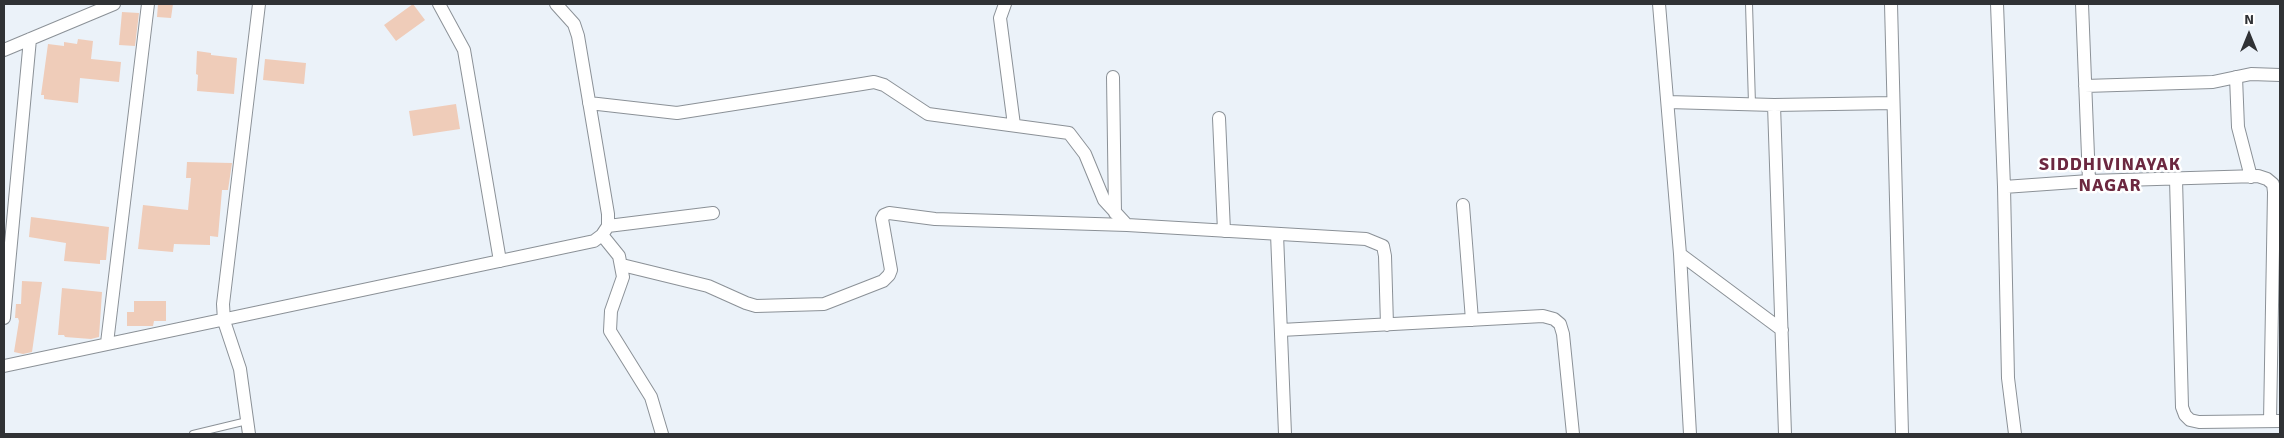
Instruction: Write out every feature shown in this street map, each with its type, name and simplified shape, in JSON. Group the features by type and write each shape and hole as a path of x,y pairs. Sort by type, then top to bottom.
{"street":[{"path":"4,50 114,4"},
{"path":"107,343 148,4"},
{"path":"248,428 237,357 224,321 223,304 259,4"},
{"path":"439,4 464,50 500,261"},
{"path":"4,366 107,343 224,321 594,241 605,230 608,214 574,24 556,4"},
{"path":"1005,4 1000,18 1014,125"},
{"path":"1659,4 1680,254 1690,434"},
{"path":"1891,4 1902,434"},
{"path":"1997,4 2004,187 2008,378 2015,434"},
{"path":"2082,4 2089,181"},
{"path":"4,318 30,39"},
{"path":"2085,86 2213,82 2251,74 2280,75"},
{"path":"1113,77 1115,213"},
{"path":"2236,77 2238,127 2251,176"},
{"path":"589,103 677,113 874,82 892,89 928,114 1062,131 1074,138 1085,154 1104,200 1127,225"},
{"path":"1668,102 1774,105 1893,103"},
{"path":"1774,105 1785,434"},
{"path":"1219,118 1224,231"},
{"path":"2004,187 2089,181 2251,176 2267,179 2273,184 2275,421 2199,422 2190,420 2185,415 2182,407 2176,179"},
{"path":"1464,205 1472,320"},
{"path":"605,230 713,213"},
{"path":"622,265 708,286 756,306 824,304 883,281 889,275 891,270 882,219 884,215 889,213 935,219 1127,225 1366,239 1383,246 1388,325"},
{"path":"605,230 622,265 623,277 609,319 610,331 651,397 662,434"},
{"path":"1277,234 1285,434"},
{"path":"1680,254 1782,330"},
{"path":"1281,330 1543,316 1554,319 1560,324 1563,334 1573,434"}],"lane":[{"path":"1749,4 1752,104"},
{"path":"193,434 248,428"}],"building":[{"path":"158,4 173,4 171,18 157,17"},
{"path":"413,4 425,20 396,41 384,25"},
{"path":"122,12 139,13 135,46 119,45"},
{"path":"78,39 93,41 91,59 121,62 119,82 80,78 78,103 44,99 44,95 41,95 48,44 64,46 64,42 77,44"},
{"path":"197,51 211,53 211,55 237,58 234,94 197,91"},
{"path":"265,59 306,63 304,84 263,80"},
{"path":"456,104 460,129 413,136 409,111"},
{"path":"187,162 232,163 228,190 222,190 218,237 210,236 210,245 174,244 173,252 138,249 143,205 188,210 191,178 186,178"},
{"path":"31,217 109,227 106,260 100,260 100,264 64,261 66,243 29,237"},
{"path":"22,281 42,282 32,352 23,354 14,352 19,321 18,318 15,318 16,304 21,304"},
{"path":"62,288 102,292 99,337 91,339 58,335"},
{"path":"134,301 166,301 166,321 154,321 153,326 127,326 127,312 134,312"}],"district":[{"name":"SIDDHIVINAYAK NAGAR","path":"2110,175"}]}
